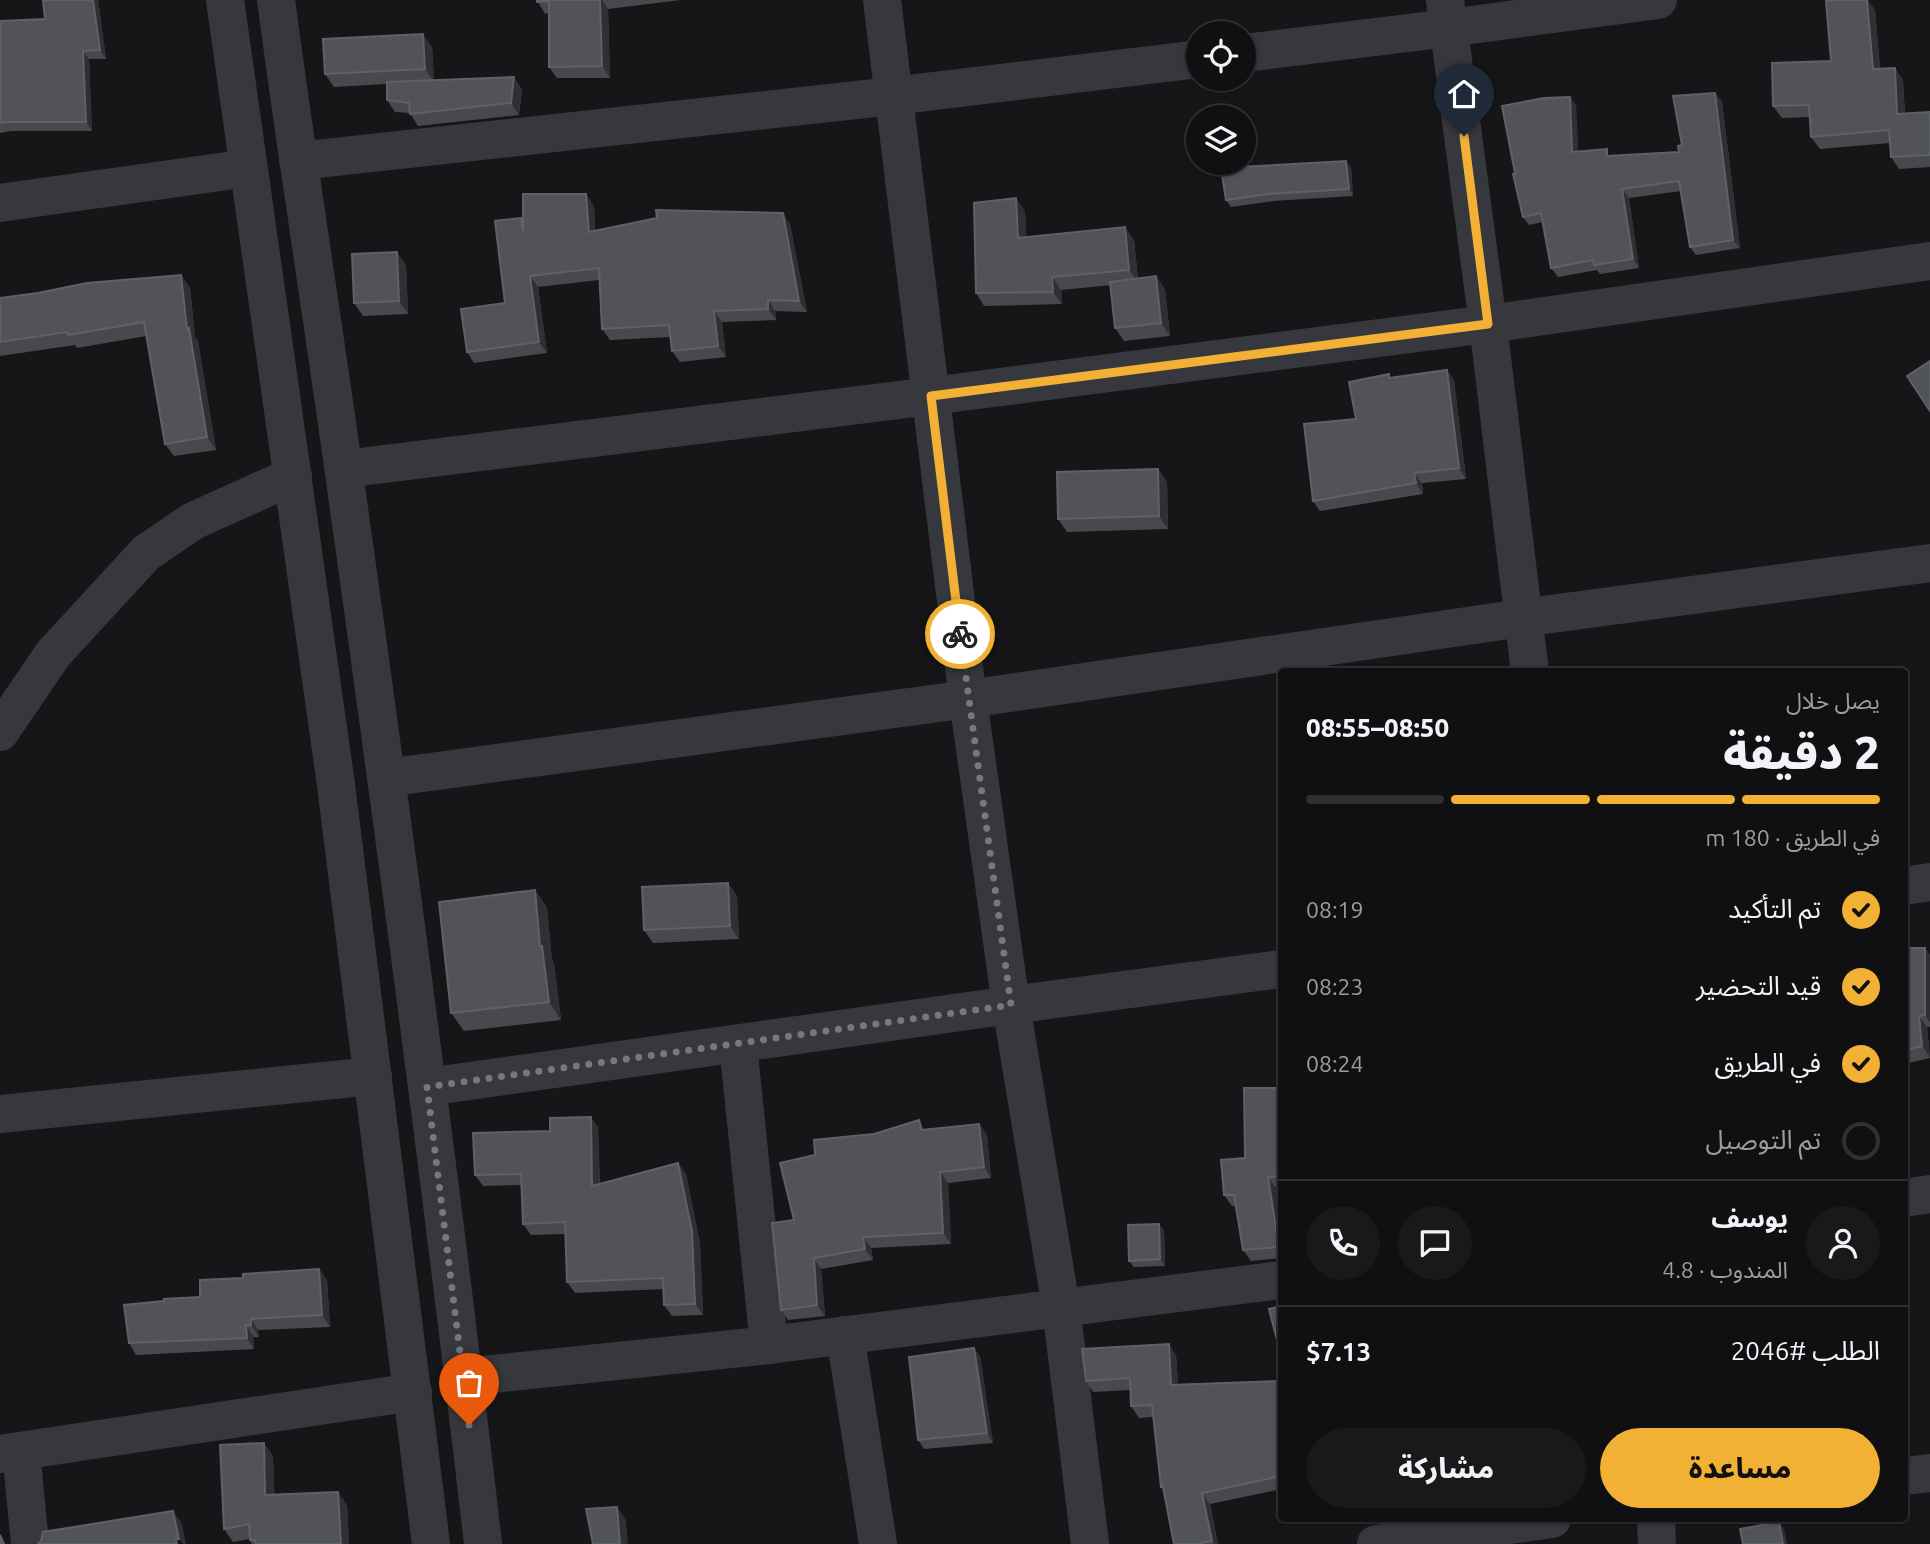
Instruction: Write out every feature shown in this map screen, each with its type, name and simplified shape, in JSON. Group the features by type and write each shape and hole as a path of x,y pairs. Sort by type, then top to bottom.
{"street":[{"path":"225,0 293,476 373,1076 431,1544"},
{"path":"276,0 386,778 464,1377 483,1544"},
{"path":"882,0 968,699 1011,1005 1062,1307 1090,1544"},
{"path":"1256,51 1448,14 1658,0"},
{"path":"1448,14 1529,668"},
{"path":"298,161 893,96 1186,61"},
{"path":"0,203 248,168"},
{"path":"344,469 1488,324 1930,261"},
{"path":"0,732 53,654 146,554 193,521 293,476"},
{"path":"386,778 1930,563"},
{"path":"1908,885 1930,882"},
{"path":"427,1087 1278,969"},
{"path":"738,1044 769,1345"},
{"path":"0,1114 373,1076"},
{"path":"1908,1197 1930,1194"},
{"path":"464,1377 769,1345 1278,1280"},
{"path":"845,1335 878,1544"},
{"path":"30,1544 10,1453 413,1392"},
{"path":"1908,1476 1930,1473"},
{"path":"1376,1544 1531,1522"},
{"path":"1656,1522 1657,1544"}],"building":[{"path":"43,0 93,0 100,50 83,51 86,122 0,123 0,21 45,19"},
{"path":"537,0 600,0 602,66 549,67 549,1"},
{"path":"1867,0 1873,69 1895,68 1897,114 1930,112 1930,155 1891,157 1889,130 1811,137 1809,105 1773,106 1772,63 1831,61 1826,1"},
{"path":"423,34 425,69 325,74 323,39"},
{"path":"514,77 511,103 410,114 409,103 387,100 387,82"},
{"path":"1715,93 1733,240 1690,247 1679,181 1622,189 1633,259 1594,265 1593,260 1551,268 1541,213 1523,217 1502,106 1544,98 1570,97 1572,152 1607,149 1607,156 1679,152 1678,146 1682,145 1673,96"},
{"path":"1346,161 1349,189 1268,194 1226,200 1222,175 1256,175 1256,166"},
{"path":"523,194 586,194 589,232 657,218 656,210 783,213 799,301 768,300 768,309 714,311 718,346 672,351 669,325 602,329 599,268 530,276 539,342 467,352 461,309 505,303 495,221 521,218 523,231"},
{"path":"1016,198 1018,238 1125,227 1129,270 1052,277 1053,292 976,293 974,203"},
{"path":"397,252 399,301 354,303 352,254"},
{"path":"181,275 187,329 189,328 207,437 165,444 144,322 68,335 67,332 0,342 0,298 87,283"},
{"path":"1156,276 1161,323 1115,328 1110,282"},
{"path":"1930,361 1930,411 1907,376"},
{"path":"1447,370 1459,468 1414,473 1416,483 1313,501 1304,424 1356,419 1349,382 1389,374 1389,378"},
{"path":"1158,469 1159,516 1058,519 1057,472"},
{"path":"728,883 730,926 644,930 642,887"},
{"path":"535,890 549,1002 451,1013 439,902"},
{"path":"1908,948 1925,948 1925,1015 1919,1016 1922,1046 1908,1050"},
{"path":"1244,1088 1278,1088 1278,1176 1268,1177 1278,1247 1243,1250 1234,1195 1224,1195 1221,1160 1245,1158"},
{"path":"591,1117 592,1186 678,1163 692,1231 695,1304 664,1305 663,1278 567,1282 565,1222 523,1224 521,1174 475,1175 473,1133 550,1131 550,1118"},
{"path":"919,1120 922,1130 979,1124 984,1167 940,1172 943,1233 863,1237 865,1249 814,1258 817,1305 781,1310 772,1223 794,1220 780,1163 815,1155 814,1140 874,1134"},
{"path":"1159,1224 1160,1259 1129,1261 1128,1225"},
{"path":"319,1269 322,1315 251,1319 251,1325 246,1325 247,1338 129,1343 124,1305 200,1297 200,1280"},
{"path":"1278,1307 1278,1354 1277,1340 1269,1309"},
{"path":"1169,1344 1171,1385 1278,1381 1278,1477 1202,1493 1212,1541 1174,1544 1161,1487 1152,1405 1131,1406 1130,1378 1086,1381 1082,1349"},
{"path":"974,1348 987,1433 918,1440 909,1357"},
{"path":"264,1443 265,1495 338,1492 341,1544 256,1544 255,1540 250,1540 249,1524 224,1529 220,1445"},
{"path":"617,1507 620,1544 593,1544 586,1509"},
{"path":"173,1511 179,1539 176,1539 177,1544 38,1544 43,1532"},
{"path":"1779,1522 1783,1544 1743,1544 1740,1529"}],"way so far":[{"path":"469,1425 427,1087 1011,1005 960,634"}],"route":[{"path":"960,634 931,396 1488,324 1464,136"}]}
